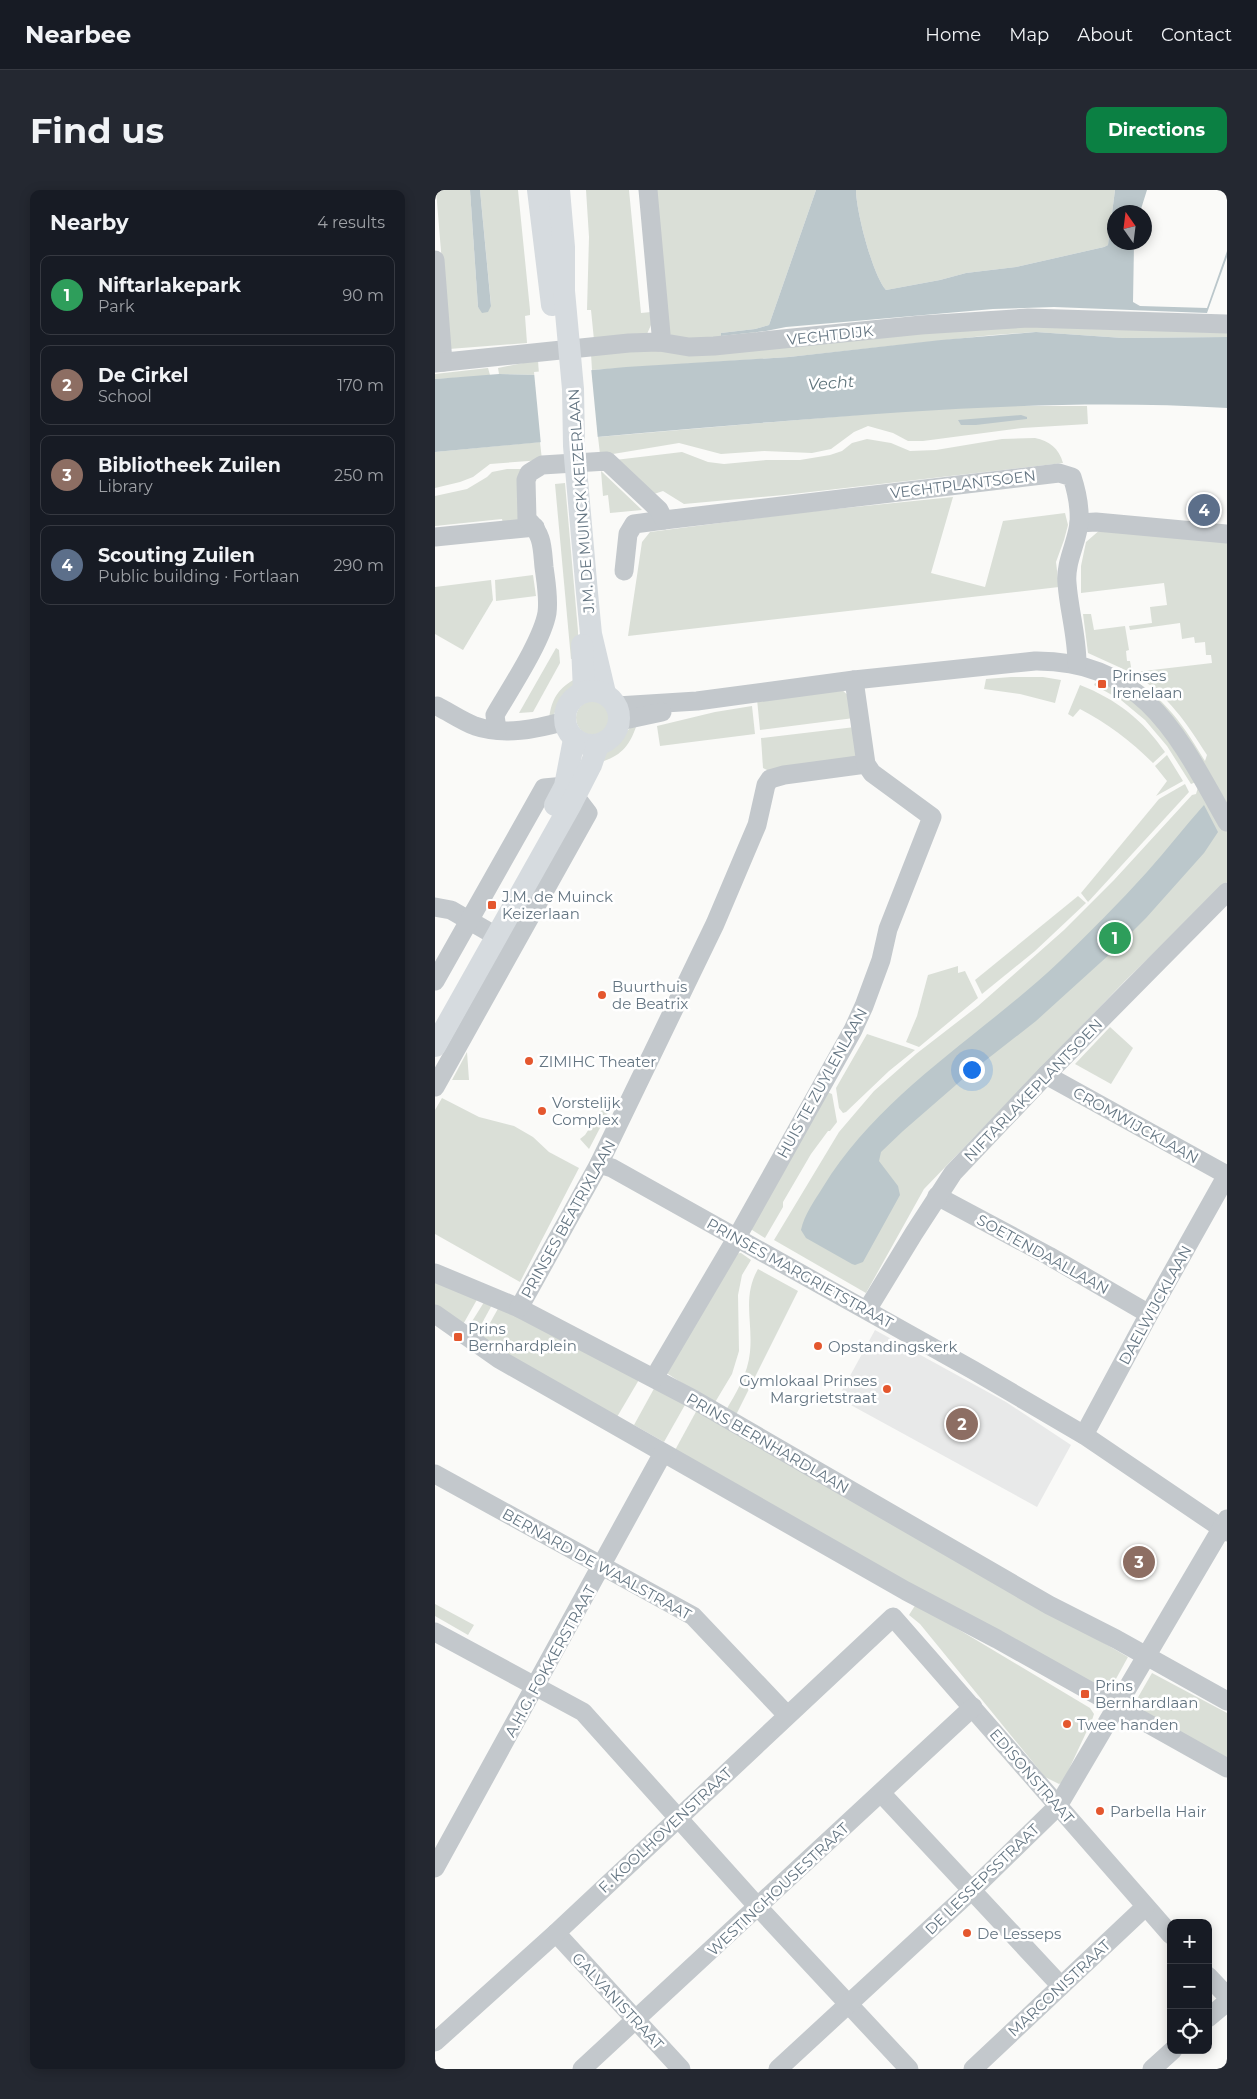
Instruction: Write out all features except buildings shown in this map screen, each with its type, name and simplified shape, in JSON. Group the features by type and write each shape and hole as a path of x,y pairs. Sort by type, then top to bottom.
{"main road":[{"path":"538,190 562,338"},
{"path":"559,190 562,338"},
{"name":"J.M. DE MUINCK KEIZERLAAN","path":"562,338 573,389 572,475 591,634 606,703"},
{"path":"569,730 581,744 597,745 608,741 616,732 606,703 573,698 566,708 569,730 570,791"},
{"path":"435,1018 483,929 570,791 591,765 597,745"},
{"path":"435,1046 483,929"}],"street":[{"path":"648,190 661,334 659,342"},
{"path":"435,260 439,363"},
{"name":"VECHTDIJK","path":"439,363 629,342 659,342 689,347 714,346 930,324 1028,318 1227,324"},
{"path":"497,730 495,715 542,631 547,612 547,590 541,538 535,527 527,519 526,480 529,472 542,465 607,461 659,510 664,520"},
{"name":"VECHTPLANTSOEN","path":"624,571 628,534 634,524 1059,473 1073,477 1078,493 1079,523 1068,565 1067,583 1077,642 1077,664"},
{"path":"1079,523 1096,522 1227,534"},
{"path":"435,537 535,527"},
{"path":"606,703 657,713 697,700 854,680 1035,660 1056,660 1077,664 1116,680 1152,705 1175,733 1227,822"},
{"path":"854,680 866,764"},
{"path":"435,706 476,726 497,730 516,730 545,726 569,730"},
{"name":"PRINSES BEATRIXLAAN","path":"519,1308 599,1164 715,924 757,825 766,785 771,779 784,775 866,764"},
{"name":"HUIS TE ZUYLENLAAN","path":"654,1378 737,1237 853,1030 881,960 888,929 932,817 872,773 866,764"},
{"path":"435,1087 588,813 570,791"},
{"name":"NIFTARLAKEPLANTSOEN","path":"867,1310 953,1173 1046,1075 1227,892"},
{"path":"435,907 451,910 483,929 435,981"},
{"name":"CROMWIJCKLAAN","path":"1046,1075 1227,1175"},
{"name":"PRINSES MARGRIETSTRAAT","path":"599,1164 612,1168 737,1237 1084,1435 1225,1526"},
{"name":"DAELWIJCKLAAN","path":"1084,1435 1227,1175"},
{"name":"SOETENDAALLAAN","path":"937,1196 1049,1256 1149,1314"},
{"name":"PRINS BERNHARDLAAN","path":"435,1273 519,1308 717,1412 1040,1600 1227,1701"},
{"path":"435,1314 499,1359 663,1453 1227,1768"},
{"name":"A.H.G. FOKKERSTRAAT","path":"435,1868 603,1566 663,1453"},
{"name":"BERNARD DE WAALSTRAAT","path":"435,1474 693,1616 787,1716"},
{"name":"DE LESSEPSSTRAAT","path":"778,2069 972,1890 1058,1806 1145,1656 1225,1526"},
{"name":"F. KOOLHOVENSTRAAT","path":"435,2042 556,1933 893,1616"},
{"name":"EDISONSTRAAT","path":"893,1616 1167,1931"},
{"path":"435,1632 583,1712 758,1908 909,2069"},
{"name":"WESTINGHOUSESTRAAT","path":"582,2069 973,1707"},
{"path":"881,1794 1061,1986"},
{"name":"MARCONISTRAAT","path":"973,2069 1145,1907"},
{"name":"GALVANISTRAAT","path":"556,1933 681,2069"},
{"path":"1212,1980 1227,1996"},
{"path":"1212,2015 1227,2002"},
{"path":"1152,2069 1169,2054"}],"shaded area":[{"path":"436,190 470,190 478,307 482,311 487,310 491,305 480,190 518,190 530,310 530,315 525,316 527,343 449,349"},
{"path":"586,190 629,190 641,313 651,312 651,325 647,334 594,340 591,310 587,310 589,237"},
{"path":"654,190 816,190 769,325 755,329 721,333 721,336 756,332 756,338 700,343 668,334"},
{"path":"856,190 1115,190 1113,205 1107,205 1107,246 1104,247 1016,267 966,273 886,290 881,283 866,243"},
{"path":"1001,324 1227,333 1227,337 1123,338 1036,332 789,357 592,370 591,354"},
{"path":"538,360 539,375 499,374 498,368"},
{"path":"488,368 490,375 487,376 435,379 435,374"},
{"path":"1000,406 1087,406 1088,424 1022,428 923,441 908,441 893,433 868,426 854,432 831,449 812,453 764,451 721,454 679,443 607,455 600,454 598,437 915,410"},
{"path":"1035,438 1053,446 1059,453 1063,463 784,495 684,504 663,491 654,494 615,460 682,452 708,462 724,464 766,460 800,460 830,455 842,451 852,443 867,439 891,443 910,451 936,450 1002,439"},
{"path":"540,442 542,460 490,464 473,477 435,488 435,452"},
{"path":"507,469 525,469 519,522 503,524 502,519 435,526 435,496 467,489 492,472"},
{"path":"601,471 642,510 610,513 608,495 603,496"},
{"path":"565,483 578,631 578,659 571,659 555,484"},
{"path":"953,497 931,573 985,587 1003,521 1065,513 1068,525 1056,562 1059,587 628,636 642,542 650,532 796,513"},
{"path":"1101,529 1227,543 1227,882 1125,981 924,1189 866,1293 774,1240 839,1132 874,1091 916,1054 978,1006 1064,930 1114,880 1192,795 1196,794 1204,767 1115,669 1145,687 1157,697 1177,719 1205,761 1207,755 1184,721 1158,692 1136,675 1135,672 1212,663 1211,655 1206,655 1205,642 1195,643 1194,637 1182,639 1180,623 1130,630 1129,626 1152,623 1150,607 1167,605 1164,583 1081,593 1081,566 1086,542"},
{"path":"533,575 536,596 496,601 495,580"},
{"path":"491,580 493,600 463,650 435,634 435,587"},
{"path":"1083,614 1091,614 1094,630 1125,626 1129,650 1126,651 1127,661 1130,661 1132,673 1088,653"},
{"path":"556,648 559,650 560,663 533,712 519,713"},
{"path":"1043,677 1061,680 1055,703 1020,694 984,689 986,679"},
{"path":"577,678 573,691 549,720 557,694 565,685"},
{"path":"1106,682 1148,711 1196,782 1191,784 1167,746 1145,720 1121,700 1094,685 1095,683 1103,686"},
{"path":"1080,685 1105,697 1128,712 1138,720 1165,752 1153,763 1118,733 1090,714 1080,709 1073,717 1068,714"},
{"path":"841,689 851,698 854,718 760,730 757,699"},
{"path":"593,701 605,706 610,718 605,730 593,735 581,730 576,718 581,706"},
{"path":"752,706 755,734 660,746 657,726 715,712"},
{"path":"632,726 636,727 625,748 616,756 604,761 602,752 617,741"},
{"path":"855,727 858,751 855,757 769,771 763,768 761,738"},
{"path":"1167,755 1183,781 1156,796 1167,781 1155,766"},
{"path":"1185,784 1189,792 1088,902 1081,893 1159,799"},
{"path":"1078,896 1086,903 1035,951 982,994 975,980"},
{"path":"958,966 958,973 965,971 978,998 919,1047 906,1042 917,1016 928,975"},
{"path":"1110,1027 1133,1048 1111,1084 1075,1064"},
{"path":"867,1034 915,1050 843,1113 839,1108 836,1088"},
{"path":"467,1052 469,1080 452,1080"},
{"path":"825,1091 832,1094 837,1122 811,1154 783,1202 783,1207 765,1238 749,1228"},
{"path":"442,1098 479,1117 514,1126 533,1137 549,1152 579,1168 520,1282 435,1234 435,1110"},
{"path":"608,1100 612,1105 589,1149 580,1139 585,1135"},
{"path":"741,1253 751,1260 742,1275 738,1295 739,1351 732,1374 714,1404 665,1372 731,1254"},
{"path":"758,1269 798,1291 735,1417 725,1412 741,1383 749,1360 751,1341 749,1299 753,1279"},
{"path":"435,1278 479,1296 461,1328 435,1309"},
{"path":"486,1299 493,1303 475,1336 466,1331"},
{"path":"500,1305 640,1378 617,1417 480,1341"},
{"path":"875,1330 1006,1402 1071,1445 1037,1507 838,1398"},
{"path":"656,1385 686,1403 664,1442 634,1425"},
{"path":"698,1408 1128,1657 1106,1697 674,1452"},
{"path":"435,1604 474,1625 468,1635 435,1616"},
{"path":"916,1604 1090,1708 1094,1714 1092,1720 1063,1782 1059,1784 1045,1777 920,1624 909,1615"},
{"path":"1152,1673 1227,1713 1227,1760 1133,1706"}],"water":[{"path":"470,190 480,190 491,306 488,312 482,313 478,307"},
{"path":"816,190 856,190 866,243 881,283 886,290 966,273 1016,267 1107,246 1107,250 1134,250 1133,302 1140,306 1207,308 1227,251 1227,257 1207,313 1054,307 993,309 786,327 721,336 721,333 755,329 769,325"},
{"path":"1115,190 1147,190 1142,205 1113,205"},
{"name":"Vecht","path":"1036,332 1123,338 1227,337 1227,408 1172,405 1061,405 950,409 697,428 435,452 435,379 499,374 538,375 626,367 789,357 941,340"},
{"path":"1021,415 1027,417 1027,419 976,425 961,425 958,420"},
{"path":"1204,805 1218,832 1204,853 1146,918 1111,953 1036,1021 972,1071 881,1152 879,1161 898,1186 900,1195 863,1262 855,1265 852,1264 806,1238 801,1230 810,1208 847,1153 873,1122 934,1066 1030,988 1060,961 1136,884"}],"pier":[{"path":"591,367 598,440 541,445 534,372"}],"place":[{"name":"Scouting Zuilen","path":"1204,510"},
{"name":"Prinses Irenelaan","path":"1102,684"},
{"name":"J.M. de Muinck Keizerlaan","path":"492,905"},
{"name":"Niftarlakepark","path":"1115,938"},
{"name":"Buurthuis de Beatrix","path":"602,995"},
{"name":"ZIMIHC Theater","path":"529,1061"},
{"name":"Vorstelijk Complex","path":"542,1111"},
{"name":"Prins Bernhardplein","path":"458,1337"},
{"name":"Opstandingskerk","path":"818,1346"},
{"name":"Gymlokaal Prinses Margrietstraat","path":"887,1389"},
{"name":"De Cirkel","path":"962,1424"},
{"name":"Bibliotheek Zuilen","path":"1139,1562"},
{"name":"Prins Bernhardlaan","path":"1085,1694"},
{"name":"Twee handen","path":"1067,1724"},
{"name":"Parbella Hair","path":"1100,1811"},
{"name":"De Lesseps","path":"967,1933"}]}
